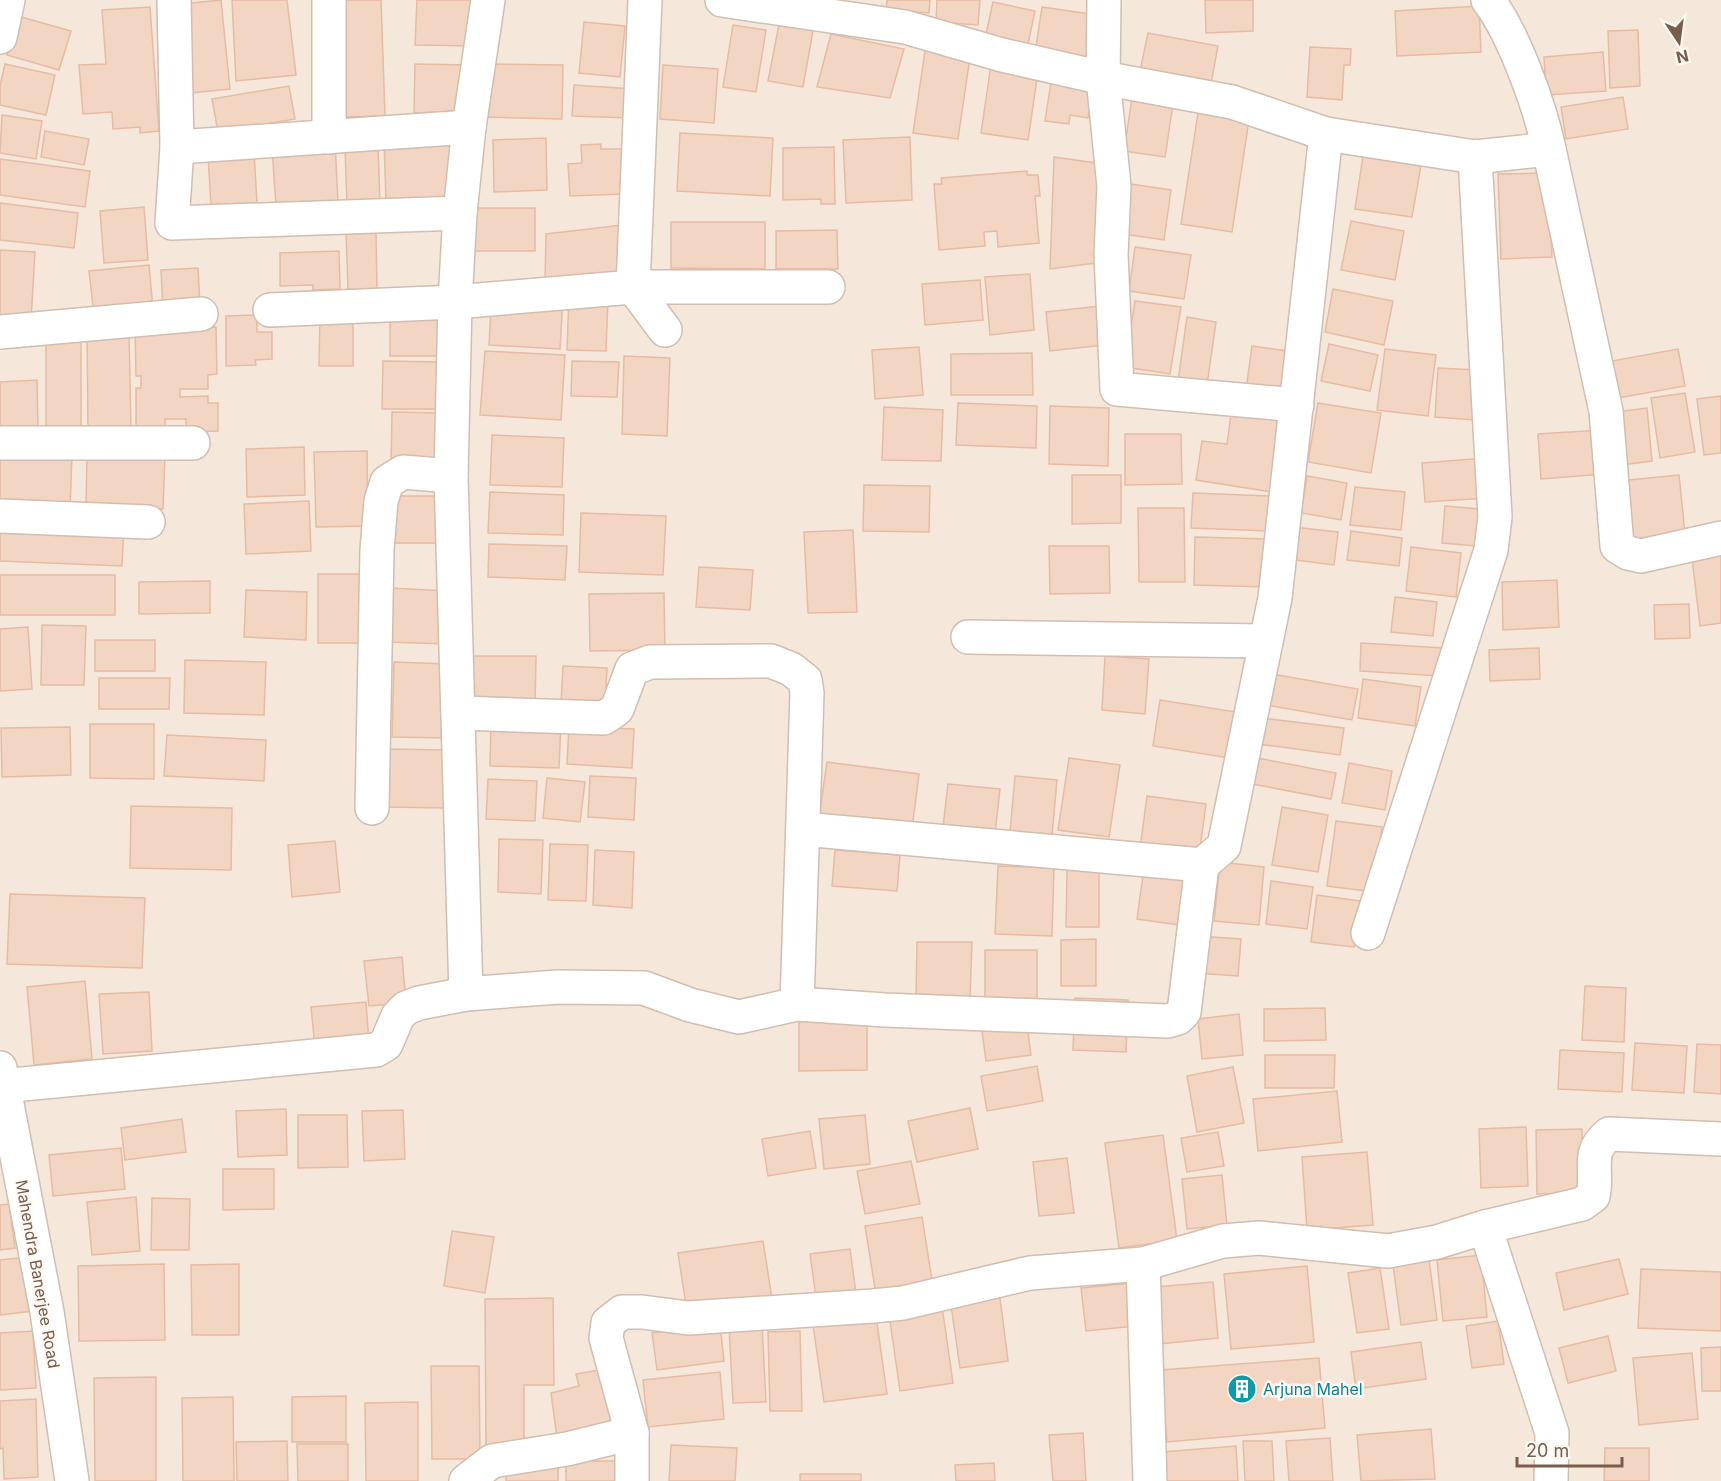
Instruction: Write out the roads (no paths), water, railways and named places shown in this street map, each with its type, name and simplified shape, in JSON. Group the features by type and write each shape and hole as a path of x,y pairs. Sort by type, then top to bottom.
{"street":[{"path":"0,37 8,0"},
{"path":"174,0 177,147 172,223 460,213"},
{"path":"329,0 329,137"},
{"path":"466,994 460,713 451,476 455,302 460,213 469,127 488,0"},
{"path":"645,0 633,287 665,330"},
{"path":"722,0 851,9 1002,55 1103,78 1232,102 1326,134 1475,157 1549,149"},
{"path":"1104,0 1103,78 1114,186 1112,255 1117,388 1296,405"},
{"path":"1488,0 1502,20 1543,119 1606,411 1617,546 1628,553 1641,556 1721,538"},
{"path":"177,147 469,127"},
{"path":"1,1077 376,1050 386,1044 398,1016 406,1008 419,1003 466,994 558,987 644,988 690,1005 739,1017 797,1004 944,1013 1168,1021 1178,1018 1187,1004 1202,865 1224,846 1275,598 1326,134"},
{"path":"1368,933 1491,550 1495,517 1475,157"},
{"path":"270,310 455,302 633,287 828,287"},
{"path":"0,332 201,314"},
{"path":"0,443 193,443"},
{"path":"372,808 377,550 381,501 387,482 403,472 451,476"},
{"path":"0,516 148,522"},
{"path":"968,637 1266,641"},
{"path":"460,713 604,718 617,709 632,669 650,662 771,661 791,669 805,680 807,693 797,1004"},
{"path":"803,830 1202,865"},
{"name":"Mahendra Banerjee Road","path":"1,1077 47,1312 72,1481"},
{"path":"632,1481 632,1433 606,1338 608,1323 622,1312 642,1312 688,1318 903,1303 1030,1274 1143,1264 1223,1241 1259,1238 1388,1251 1437,1242 1485,1227 1582,1204 1593,1196 1596,1184 1594,1156 1598,1143 1609,1134 1721,1139"},
{"path":"1485,1227 1551,1433 1551,1481"},
{"path":"1143,1264 1150,1481"},
{"path":"466,1481 567,1449 632,1433"}],"place":[{"name":"Arjuna Mahel","path":"1242,1389"}]}
